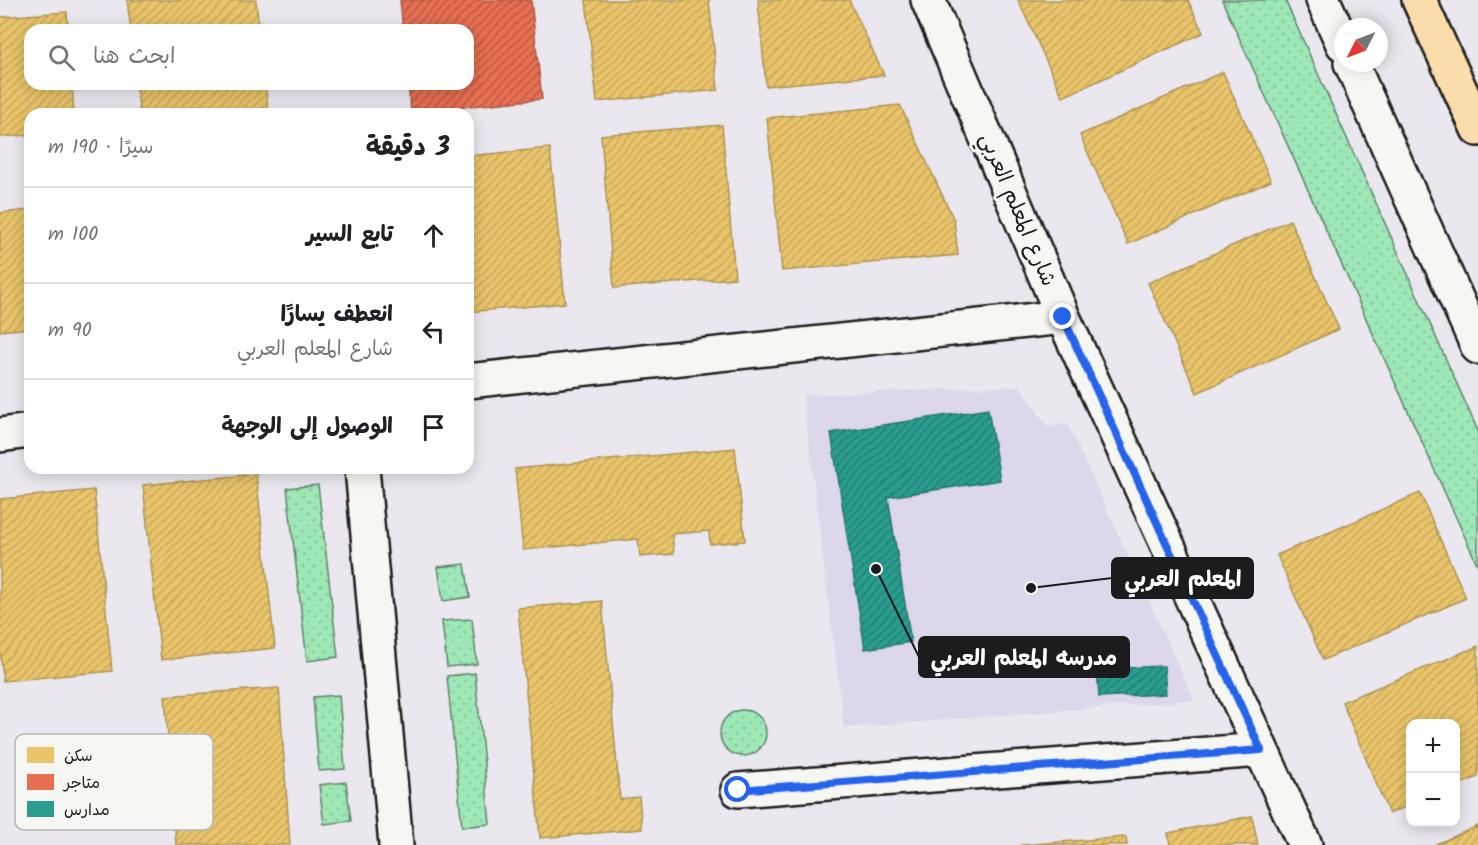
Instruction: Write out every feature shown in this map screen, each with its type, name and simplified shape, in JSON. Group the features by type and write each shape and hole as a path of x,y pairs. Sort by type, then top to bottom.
{"main road":[{"path":"1419,0 1478,129"}],"street":[{"name":"شارع المعلم العربي","path":"928,0 1063,317 1305,845"},
{"path":"1323,0 1334,24"},
{"path":"1356,72 1478,348"},
{"path":"474,380 1063,317"},
{"path":"0,435 24,433"},
{"path":"363,474 396,845"},
{"path":"738,790 1261,750"}],"shaded area":[{"path":"1020,386 1048,428 1067,423 1194,700 844,728 803,395"}],"green space":[{"path":"1222,0 1285,0 1478,431 1478,566"},
{"path":"318,485 338,657 307,661 287,488"},
{"path":"465,564 470,597 443,601 438,567"},
{"path":"472,619 477,664 447,667 442,621"},
{"path":"475,673 490,824 462,827 447,676"},
{"path":"339,695 345,769 319,771 313,697"},
{"path":"743,710 759,717 766,733 759,749 743,756 727,749 720,733 727,717"},
{"path":"346,782 351,821 324,824 319,785"}],"building: سكن":[{"path":"127,0 256,0 258,24 130,24"},
{"path":"586,0 709,0 718,90 597,102"},
{"path":"758,0 849,0 884,75 766,86"},
{"path":"1018,0 1188,0 1203,33 1063,97"},
{"path":"67,12 68,24 24,24 24,90 72,90 74,108 24,108 24,135 0,137 0,17"},
{"path":"1223,72 1271,181 1128,244 1080,135"},
{"path":"137,90 266,90 268,108 139,108"},
{"path":"900,105 954,220 958,255 782,271 767,118"},
{"path":"722,125 735,278 614,288 601,135"},
{"path":"550,148 565,303 474,311 474,155"},
{"path":"24,211 24,329 0,331 0,213"},
{"path":"1290,220 1339,329 1197,393 1148,283"},
{"path":"735,448 745,541 710,544 709,531 672,534 674,554 640,557 638,539 523,550 515,469"},
{"path":"256,474 275,648 161,660 143,485"},
{"path":"94,490 112,671 3,681 0,649 0,499"},
{"path":"1420,493 1466,598 1323,660 1277,555"},
{"path":"602,601 620,799 639,797 642,829 540,838 518,608"},
{"path":"1478,646 1478,777 1460,784 1460,719 1406,719 1406,807 1389,814 1342,702"},
{"path":"279,688 290,845 176,845 175,830 213,830 213,734 168,734 165,696"},
{"path":"1252,816 1258,845 1170,845 1168,833"},
{"path":"1478,826 1478,845 1434,845"},
{"path":"1126,837 1127,845 1020,845"}],"building: متاجر":[{"path":"400,0 531,0 542,99 451,108 411,108 409,90 474,90 474,24 402,24"}],"building: مدارس":[{"path":"988,409 1000,480 888,497 911,642 865,649 831,433"},
{"path":"1164,666 1166,694 1099,697 1097,669"}],"place":[{"name":"مدرسه المعلم العربي","path":"876,569"},
{"name":"المعلم العربي","path":"1031,588"}],"route":[{"path":"738,790 1261,750 1063,317"}]}
